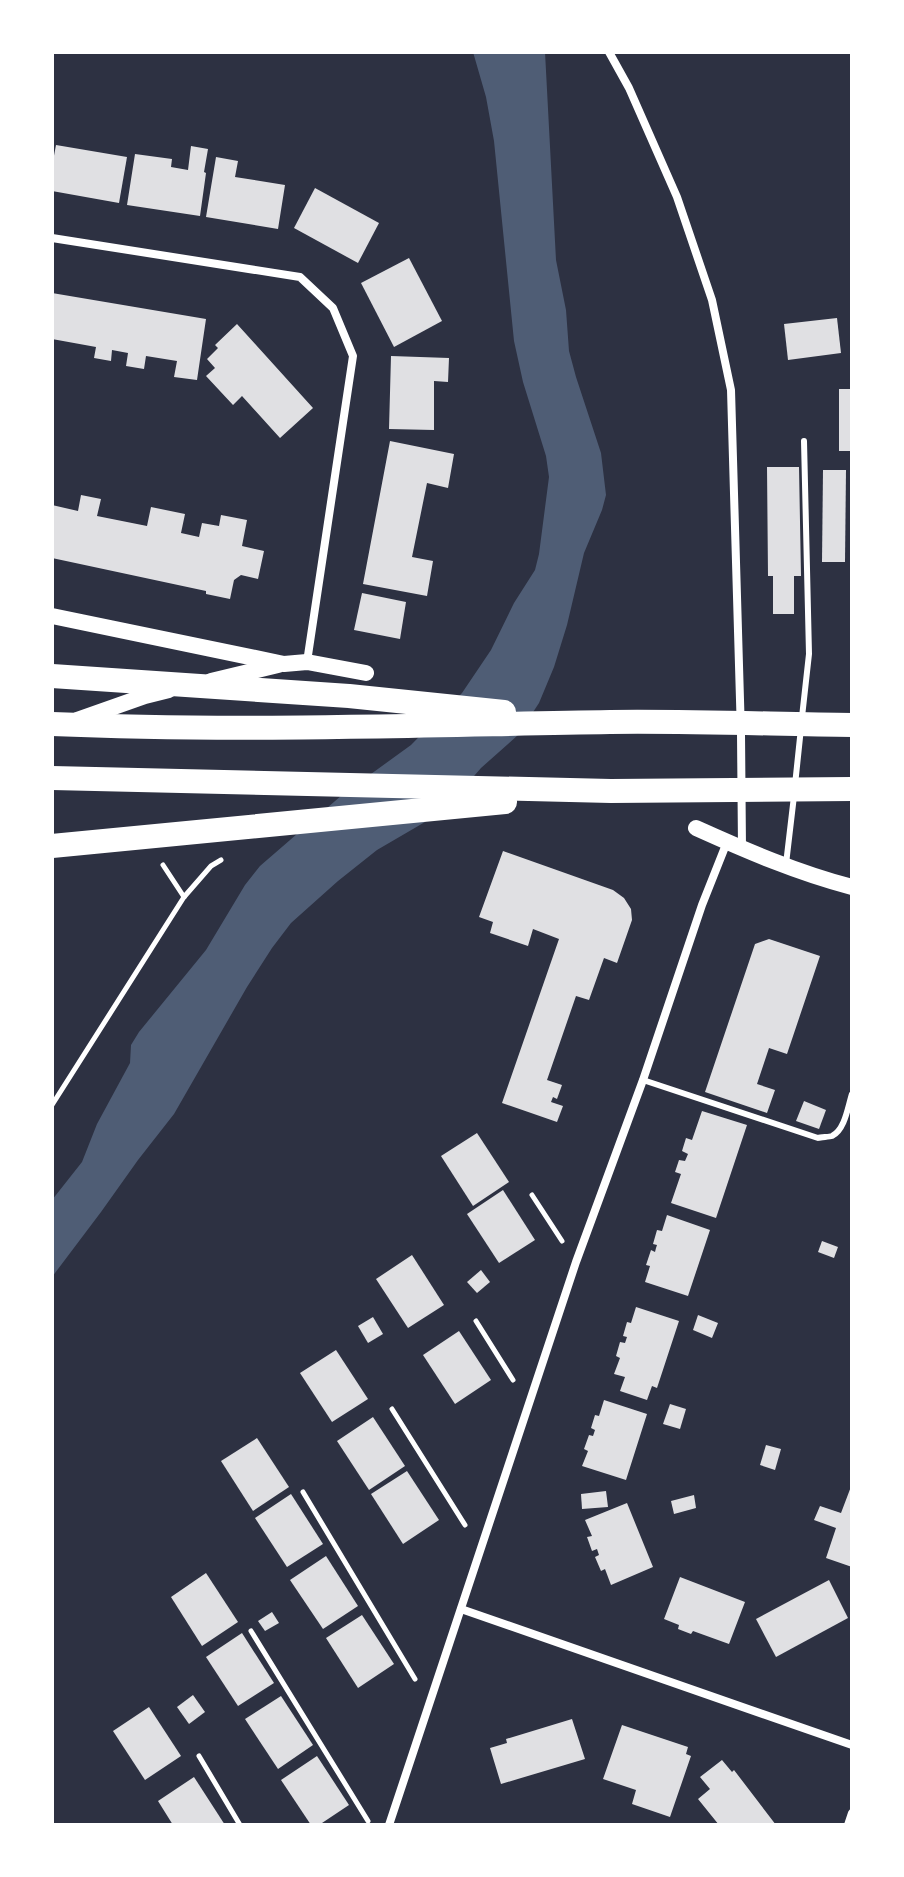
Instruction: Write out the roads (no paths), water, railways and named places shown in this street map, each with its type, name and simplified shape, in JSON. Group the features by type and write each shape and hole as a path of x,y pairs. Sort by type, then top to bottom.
{"highway":[{"path":"52,676 349,696 612,722"},
{"path":"52,726 339,728 612,722 852,725"},
{"path":"52,778 611,791 852,789"},
{"path":"52,846 611,791"}],"main road":[{"path":"52,616 284,664"},
{"path":"52,726 145,696 284,664 307,662 366,673"},
{"path":"696,828 786,866 852,887"}],"street":[{"path":"389,1825 576,1262 695,926 734,845 741,742 731,390 712,300 677,197 629,88 609,52"},
{"path":"52,238 300,277 333,308 353,356 307,662"},
{"path":"461,1609 852,1745"},
{"path":"848,1825 852,1813"}],"lane":[{"path":"786,866 809,654 804,441"},
{"path":"643,1080 818,1138 837,1132 852,1094"}],"water":[{"path":"473,52 545,52 556,260 566,310 569,351 601,453 606,495 584,553 554,667 539,703 518,735 481,768 454,799 425,822 377,850 291,923 247,987 174,1114 52,1277 52,1200 82,1162 97,1124 130,1063 131,1045 139,1032 206,950 260,866 342,795 411,745 462,693 491,650 514,603 535,570 549,477 514,341 494,141"}]}
